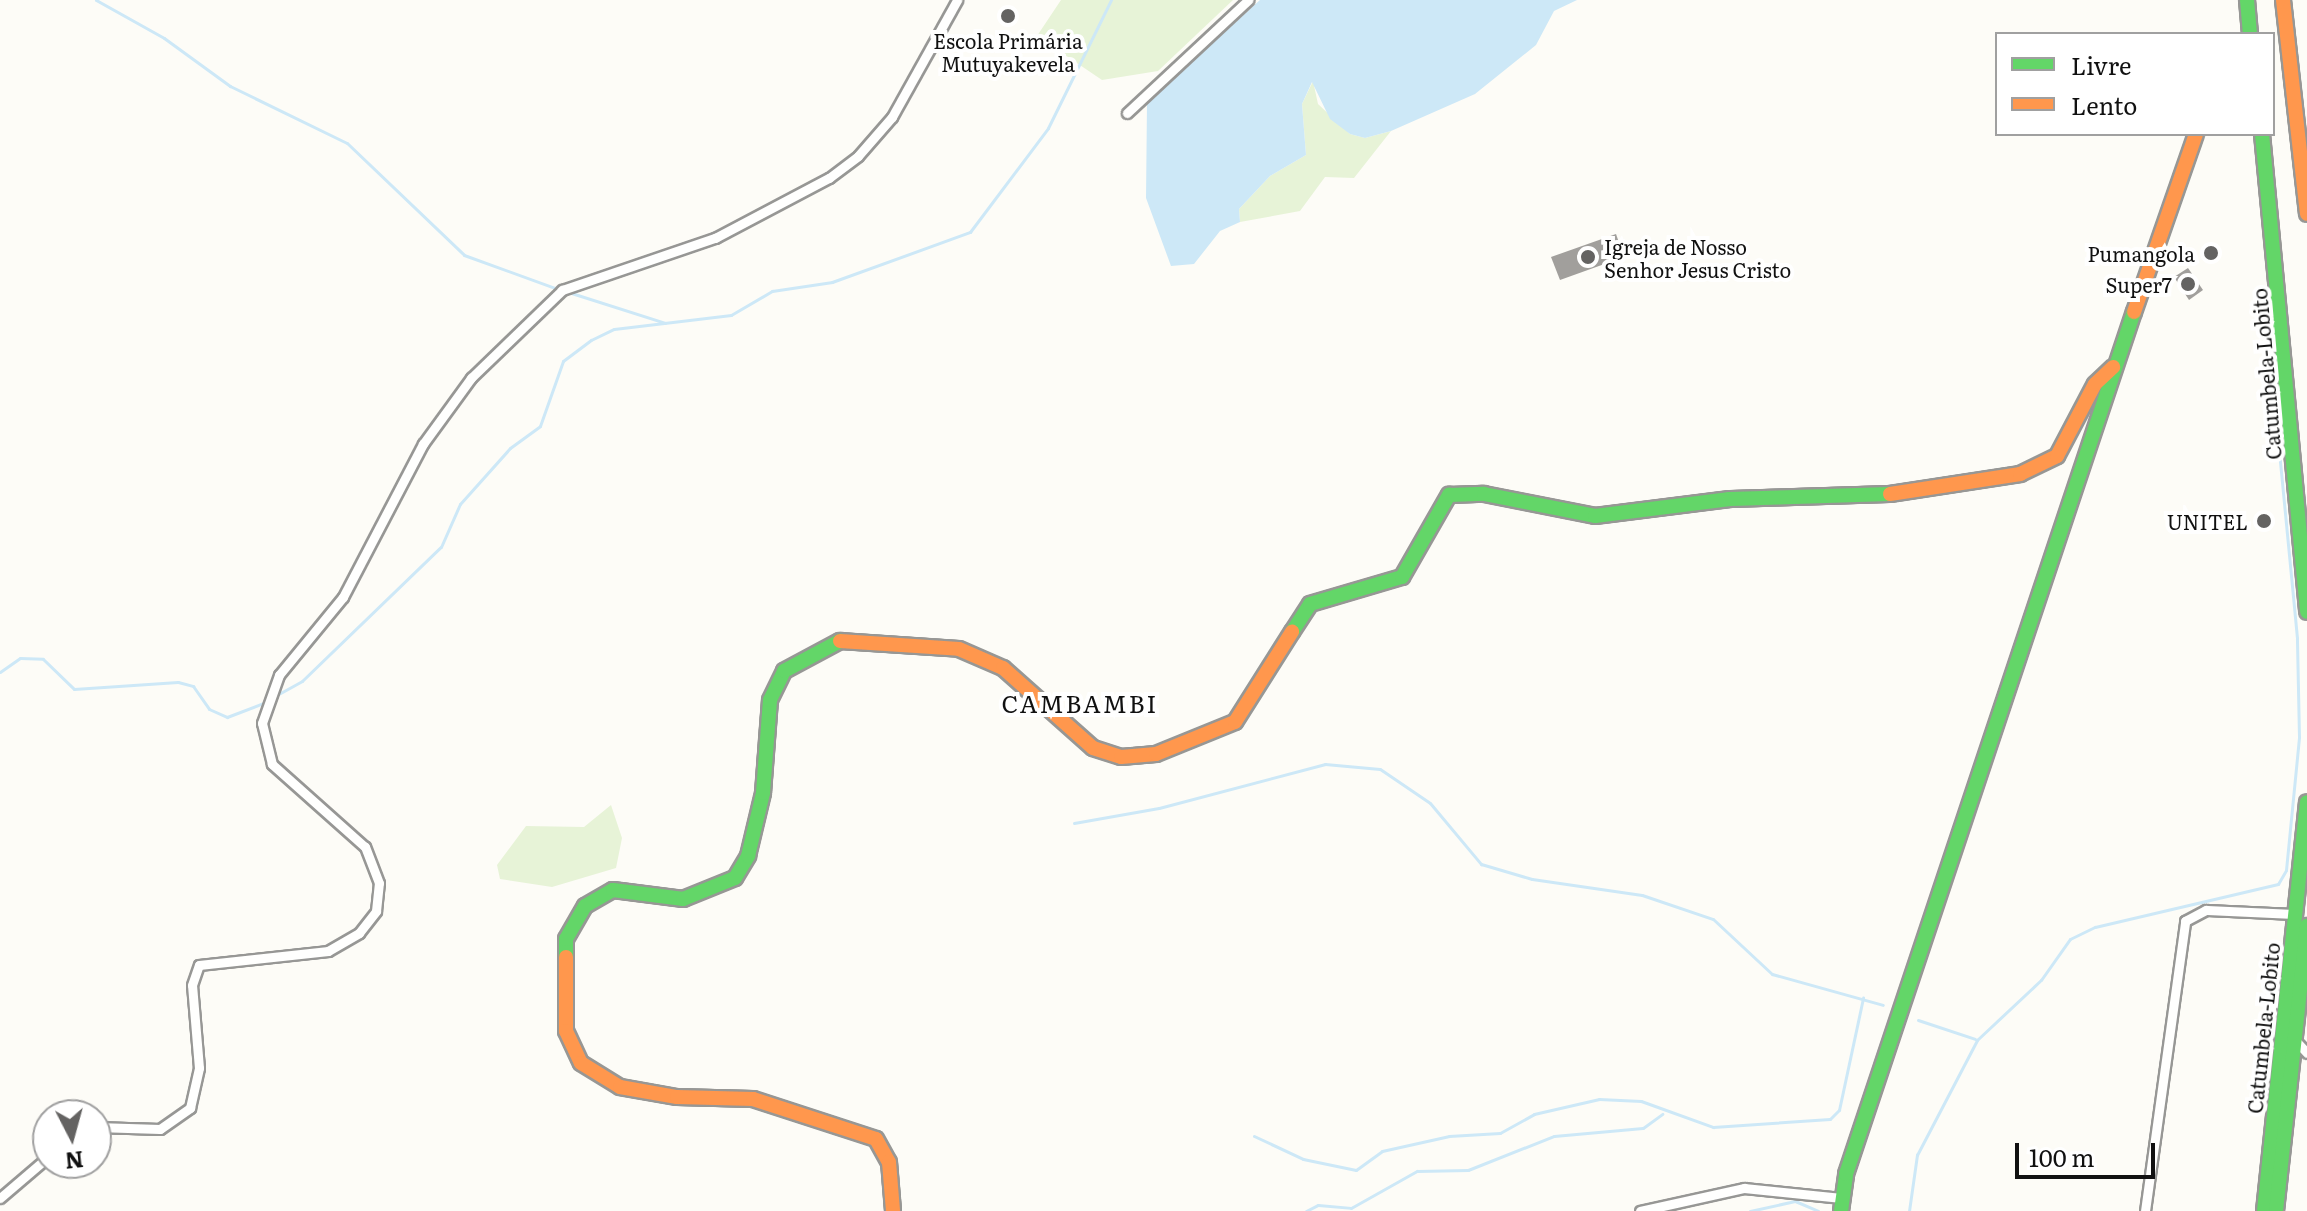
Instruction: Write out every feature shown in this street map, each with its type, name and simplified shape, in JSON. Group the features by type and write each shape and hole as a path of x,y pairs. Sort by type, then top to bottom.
{"main road":[{"path":"2247,0 2250,32"},
{"path":"2283,0 2307,214"},
{"path":"1841,1205 2113,367 2195,136"},
{"name":"Catumbela-Lobito","path":"2262,136 2307,612"},
{"path":"893,1211 889,1162 876,1139 753,1099 620,1087 581,1063 566,1031 566,939 585,906 613,890 683,899 735,878 748,856 768,768 770,700 784,671 800,659 847,638 959,649 1015,677 1093,748 1121,757 1156,754 1235,722 1310,604 1402,577 1449,495 1484,494 1595,516 1730,499 1880,496 1970,484 2047,465 2068,439 2095,384 2113,367"},
{"path":"2294,480 2307,491"},
{"name":"Catumbela-Lobito","path":"2264,1211 2307,802"},
{"name":"Catumbela-Lobito","path":"2276,1211 2307,926"}],"street":[{"path":"112,1128 160,1129 190,1108 199,1068 192,985 199,965 328,951 359,933 376,911 379,883 365,847 272,764 262,723 279,675 343,597 423,444 471,378 562,290 715,238 829,178 858,156 892,117 957,0"},
{"path":"1127,113 1248,0"},
{"path":"2145,1211 2185,921 2206,910 2295,914"},
{"path":"2294,1039 2307,1053"},
{"path":"0,1198 32,1171"},
{"path":"1640,1211 1744,1188 1841,1205"}],"green space":[{"path":"1061,0 1233,0 1158,71 1102,80 1037,36"},
{"path":"1313,81 1318,104 1350,134 1365,138 1391,131 1354,178 1325,177 1300,211 1240,222 1239,209 1270,176 1306,155 1302,104"},
{"path":"611,805 622,838 616,868 552,887 500,879 497,865 526,826 584,827"}],"water":[{"path":"1260,0 1577,0 1554,11 1536,45 1475,94 1391,131 1365,138 1350,134 1330,119 1312,82 1302,104 1306,155 1270,176 1239,209 1240,222 1220,231 1194,264 1171,266 1146,198 1147,103"}],"building":[{"name":"Igreja de Nosso Senhor Jesus Cristo","path":"1616,234 1624,257 1560,280 1551,257"},
{"name":"Super7","path":"2188,268 2203,290 2189,300 2174,277"}],"waterway":[{"path":"96,0 164,38 230,86 347,143 464,255 558,289"},
{"path":"275,696 302,681 441,547 460,504 510,448 540,426 563,361 591,340 614,329 731,315 772,291 832,282 970,232 1048,128 1111,0"},
{"path":"565,291 665,323"},
{"path":"1909,1211 1917,1155 1977,1040 2041,980 2070,939 2095,927 2278,884 2286,870 2299,737 2297,638 2271,366"},
{"path":"0,672 20,658 43,659 74,689 178,682 193,686 209,709 227,717 266,702"},
{"path":"1074,823 1159,808 1325,764 1380,769 1430,803 1481,864 1532,879 1642,895 1713,919 1772,974 1883,1005"},
{"path":"1254,1136 1303,1159 1356,1170 1382,1151 1449,1136 1500,1133 1534,1114 1599,1099 1641,1101 1713,1127 1830,1119 1839,1110 1863,998"},
{"path":"1918,1020 1975,1039"},
{"path":"1306,1211 1318,1205 1351,1208 1417,1171 1468,1170 1554,1136 1643,1128 1662,1114"},
{"path":"1750,1211 1795,1201 1818,1211"}],"traffic: fast":[{"path":"2247,0 2250,32"},
{"path":"2262,136 2307,612"},
{"path":"1841,1211 1846,1174 2134,312"},
{"path":"1292,632 1310,604 1402,577 1449,495 1484,494 1595,516 1730,499 1890,494"},
{"path":"566,957 566,939 585,906 613,890 683,899 735,878 748,856 763,793 770,700 784,671 840,641"},
{"path":"2264,1211 2307,802"},
{"path":"2276,1211 2307,926"}],"traffic: slow":[{"path":"2283,0 2307,214"},
{"path":"2134,312 2195,136"},
{"path":"1890,494 2020,474 2057,456 2095,384 2113,367"},
{"path":"840,641 959,649 1003,668 1093,748 1121,757 1156,754 1235,722 1292,632"},
{"path":"566,957 566,1031 581,1063 620,1087 677,1097 753,1099 876,1139 889,1162 893,1211"}],"place":[{"name":"Escola Primária Mutuyakevela","path":"1008,16"},
{"name":"Pumangola","path":"2211,253"},
{"name":"Igreja de Nosso Senhor Jesus Cristo","path":"1588,257"},
{"name":"Super7","path":"2188,284"},
{"name":"UNITEL","path":"2264,521"}],"district":[{"name":"CAMBAMBI","path":"1080,703"}]}
